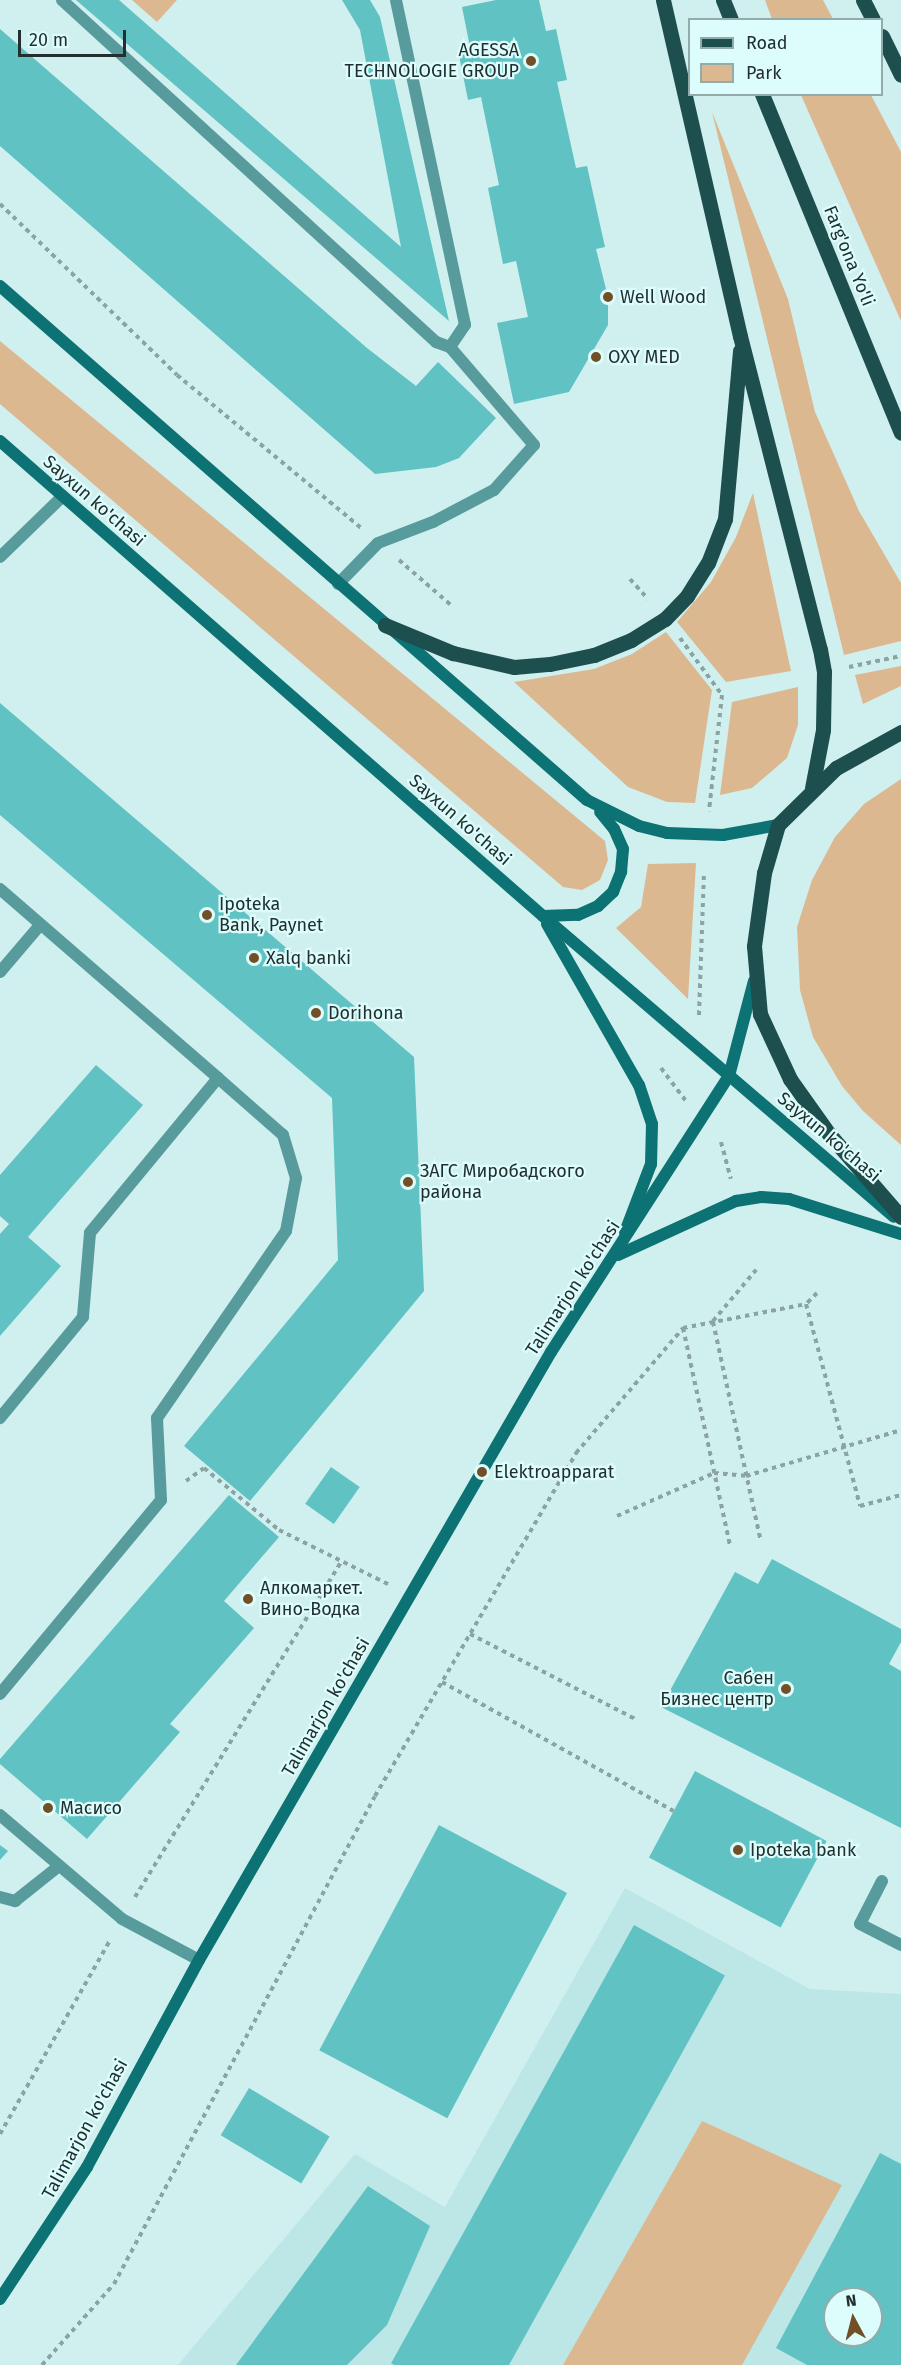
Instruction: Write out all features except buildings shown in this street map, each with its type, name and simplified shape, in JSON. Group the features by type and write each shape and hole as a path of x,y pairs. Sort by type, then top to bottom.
{"main road":[{"path":"663,0 740,336 781,488 824,672 823,730 812,788"},
{"path":"723,0 730,18"},
{"path":"863,0 872,18"},
{"path":"883,38 901,75"},
{"name":"Farg'ona Yo'li","path":"763,96 901,433"},
{"path":"0,286 605,817 620,840 623,859 618,881 606,901 590,911 567,917 543,916"},
{"path":"385,625 453,653 514,667 550,664 594,655 631,640 665,619 703,571 725,519 740,336"},
{"name":"Sayxun ko'chasi","path":"0,441 543,916 901,1223"},
{"path":"901,732 856,754 812,788 778,825 759,898 755,979 760,1014 790,1079 829,1134 901,1217"},
{"path":"587,800 639,826 667,833 723,834 778,825"},
{"path":"543,916 639,1085 652,1124 651,1164 616,1256"},
{"name":"Talimarjon ko'chasi","path":"0,2299 87,2167 199,1960 551,1353 616,1256 729,1076 755,979"},
{"path":"616,1256 736,1201 761,1197 789,1199 901,1234"}],"street":[{"path":"62,0 436,342 450,347 534,445 494,490 433,522 378,543 338,584"},
{"path":"396,0 465,325 450,347"},
{"path":"0,557 62,497"},
{"path":"0,889 283,1135 296,1178 286,1231 157,1418 161,1500 0,1694"},
{"path":"0,972 40,925"},
{"path":"0,1418 83,1317 90,1233 218,1077"},
{"path":"0,1815 122,1919 199,1960"},
{"path":"0,1897 15,1901 59,1866"},
{"path":"882,1881 860,1924 901,1945"}],"path":[{"path":"0,204 177,375 451,605"},
{"path":"630,579 655,605"},
{"path":"676,632 722,694 708,812"},
{"path":"824,672 901,656"},
{"path":"699,1016 704,874"},
{"path":"656,1072 666,1062"},
{"path":"661,1068 702,1122"},
{"path":"721,1142 732,1183"},
{"path":"713,1322 756,1270"},
{"path":"42,2365 114,2284 375,1796 576,1453 683,1328 806,1304 817,1293"},
{"path":"806,1304 860,1506 901,1495"},
{"path":"713,1322 760,1538"},
{"path":"683,1328 730,1546"},
{"path":"617,1516 714,1473 746,1476 901,1430"},
{"path":"161,1500 204,1468 279,1530 411,1595"},
{"path":"0,2134 122,1919 342,1561"},
{"path":"470,1634 637,1720"},
{"path":"442,1682 674,1811"}],"shaded area":[{"path":"625,1888 810,1989 901,1994 901,2365 178,2365 355,2154 445,2207"}],"green space":[{"path":"132,0 177,0 157,22"},
{"path":"765,0 823,0 832,18 772,18"},
{"path":"801,96 872,96 901,152 901,321"},
{"path":"712,112 788,299 815,412 859,511 901,583 901,641 844,655"},
{"path":"0,341 605,841 608,860 600,880 582,890 563,887 0,404"},
{"path":"753,493 791,671 726,682 677,622 711,582 736,537"},
{"path":"666,632 712,690 695,803 667,802 628,787 514,682 594,669 632,654"},
{"path":"901,666 901,686 863,704 855,675"},
{"path":"798,687 798,725 787,758 752,788 720,795 732,702"},
{"path":"901,779 901,1145 863,1111 842,1086 813,1037 800,990 797,927 812,880 835,837 864,804"},
{"path":"696,863 688,999 616,928 641,907 648,864"},
{"path":"702,2121 842,2185 742,2365 563,2365"}],"place":[{"name":"AGESSA TECHNOLOGIE GROUP","path":"531,61"},
{"name":"Well Wood","path":"608,297"},
{"name":"OXY MED","path":"596,357"},
{"name":"Ipoteka Bank, Paynet","path":"207,915"},
{"name":"Xalq banki","path":"254,958"},
{"name":"Dorihona","path":"316,1013"},
{"name":"ЗАГС Миробадского района","path":"408,1182"},
{"name":"Elektroapparat","path":"482,1472"},
{"name":"Алкомаркет. Вино-Водка","path":"248,1599"},
{"name":"Сабен Бизнес центр","path":"786,1689"},
{"name":"Масисо","path":"48,1808"},
{"name":"Ipoteka bank","path":"738,1850"}]}
